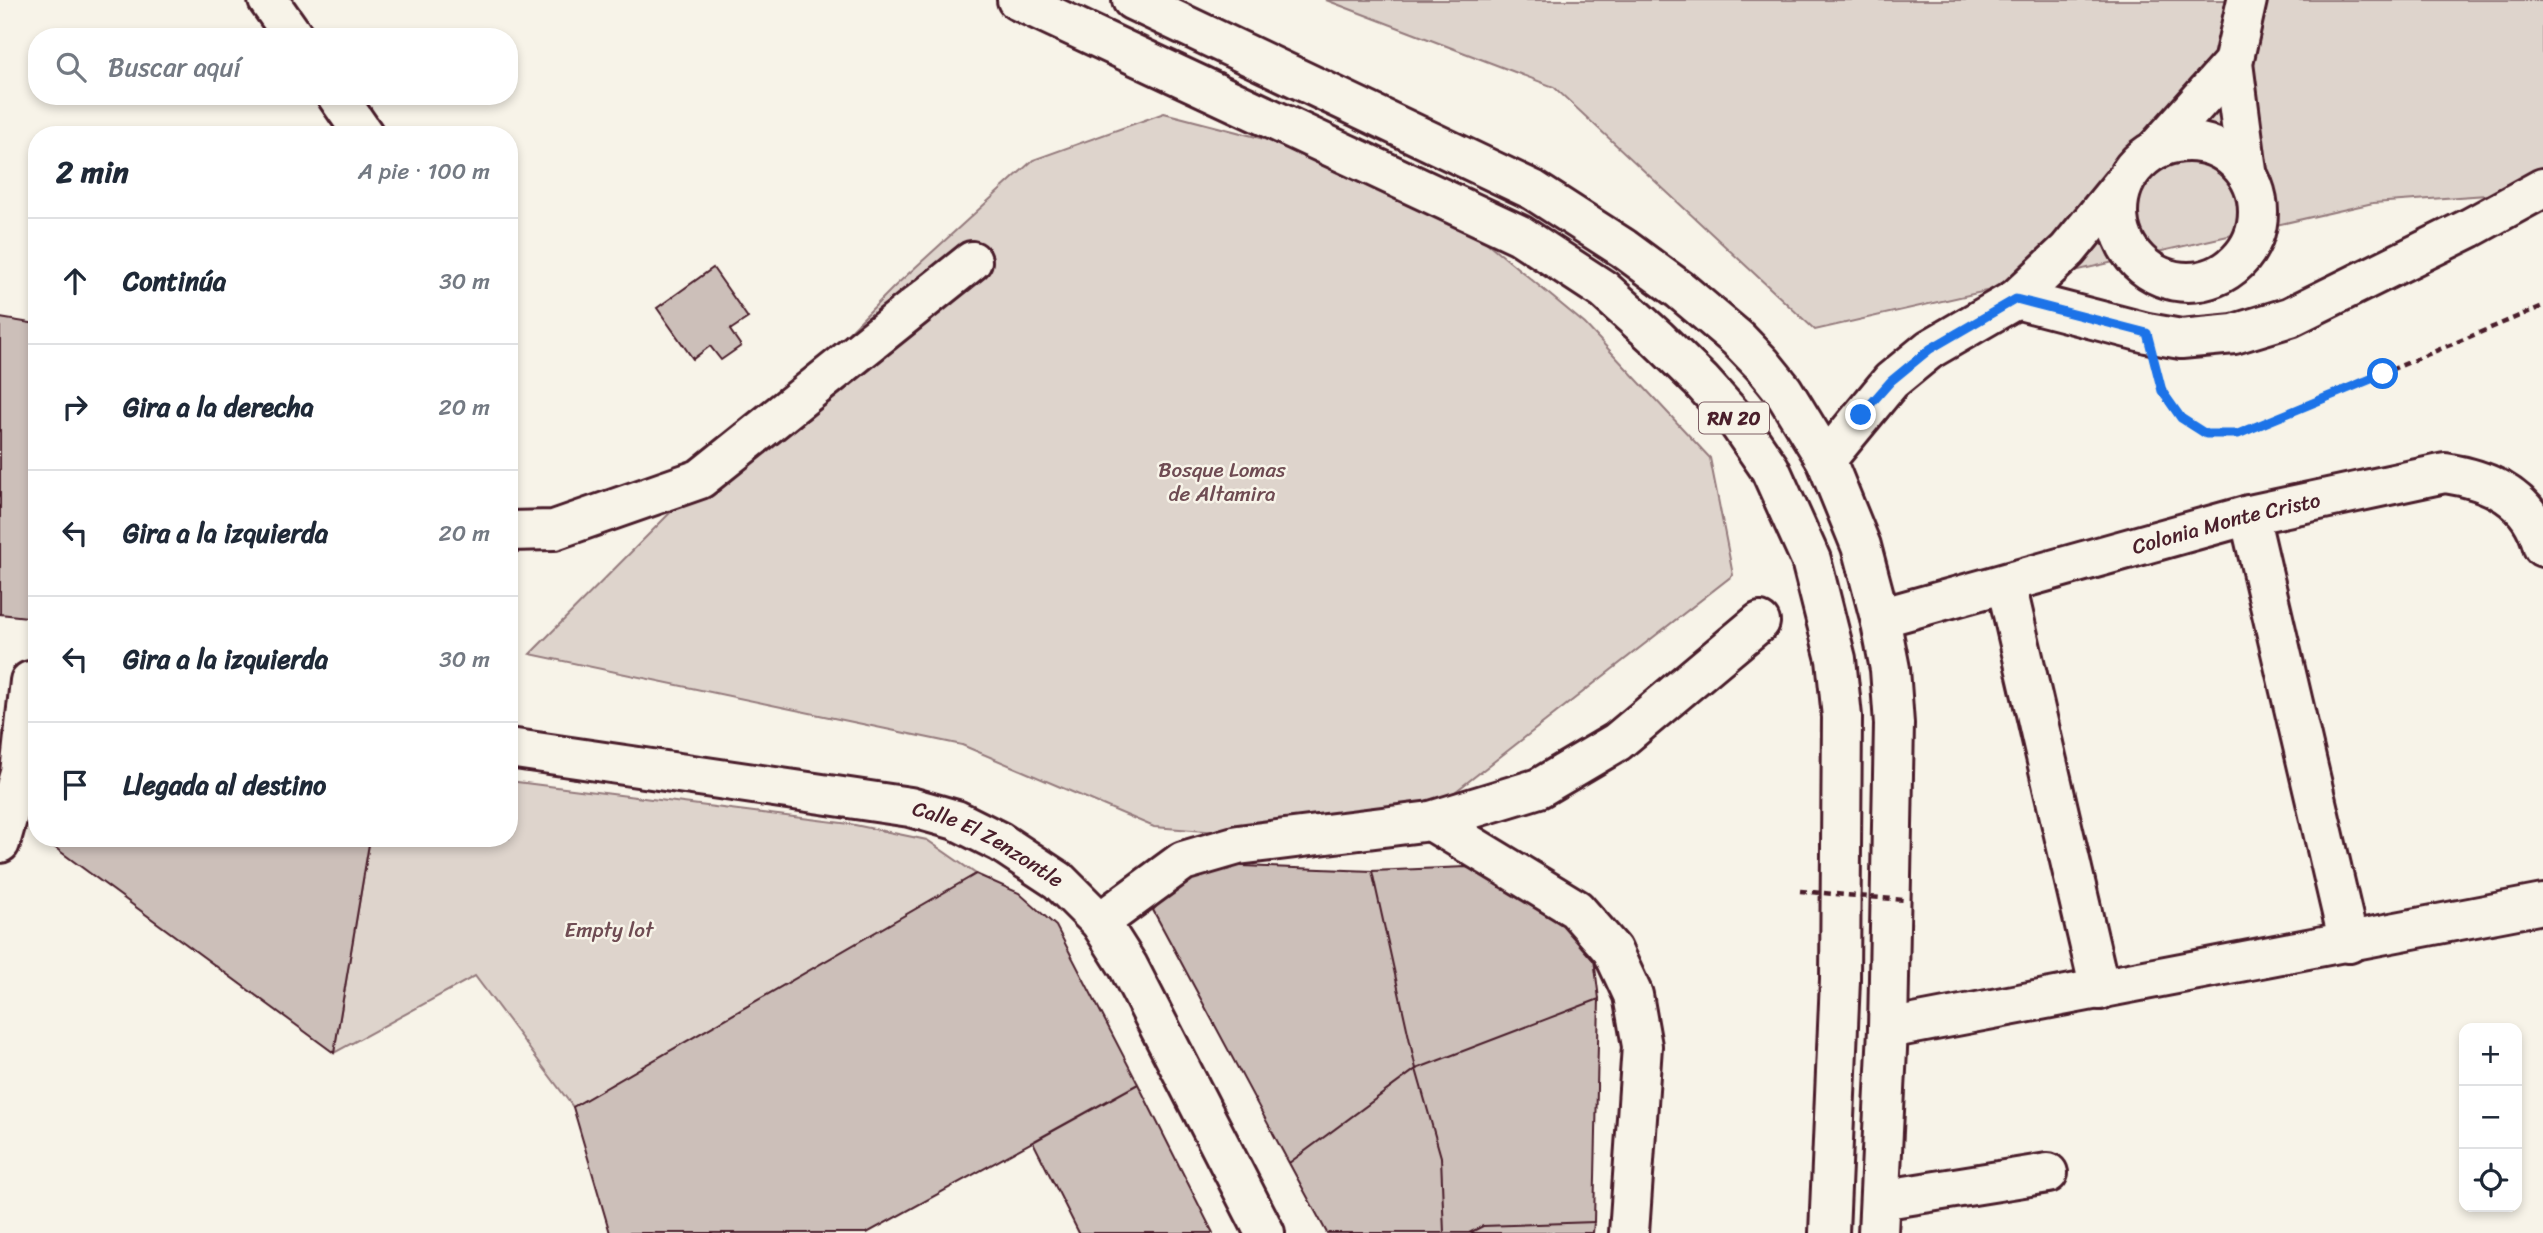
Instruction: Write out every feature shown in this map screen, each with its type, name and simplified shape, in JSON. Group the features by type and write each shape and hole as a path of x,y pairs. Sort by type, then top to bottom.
{"main road":[{"path":"268,0 288,28"},
{"name":"RN 20","path":"1017,0 1520,235 1604,290 1657,338 1737,421 1770,469 1811,560 1836,659 1842,717 1840,980 1829,1233"},
{"name":"RN 20","path":"1132,0 1534,190 1623,248 1680,290 1738,339 1762,364 1783,390 1826,460 1861,547 1891,669 1894,724 1888,1029 1879,1217"},
{"path":"2123,183 2117,207 2122,239 2136,260 2155,275 2178,283 2211,279 2232,267 2249,249 2260,218 2257,193 2247,171 2233,63 2247,0"},
{"path":"1826,460 1891,381 1930,349 2016,299 2068,250 2138,163 2157,148 2233,63"},
{"path":"343,105 358,126"},
{"path":"2157,148 2186,140 2211,144 2232,155 2247,171"},
{"path":"2016,299 2147,333 2181,339 2234,334 2290,317 2470,228 2543,188"},
{"path":"2136,260 2147,333"},
{"path":"518,531 554,530 700,479 972,261"},
{"name":"Colonia Monte Cristo","path":"1880,618 2249,515 2445,473 2471,477 2498,487 2523,508 2539,529 2543,547"},
{"path":"2249,515 2348,943"},
{"path":"2006,584 2100,990"},
{"path":"1100,922 1183,861 1238,845 1431,821 1539,788 1617,742 1760,622"},
{"path":"0,843 20,773 22,681"},
{"name":"Calle El Zenzontle","path":"518,749 909,807 956,821 1000,842 1059,881 1100,922 1128,966 1265,1233"},
{"path":"1431,821 1576,909 1612,950 1633,995 1642,1046 1629,1233"},
{"path":"1888,1029 2543,904"},
{"path":"1879,1217 2048,1173"}],"path":[{"path":"2147,333 2162,391 2181,418 2206,434 2238,434 2543,306"},
{"path":"1801,891 1904,900"}],"green space":[{"path":"1326,0 2543,0 2543,191 2373,203 1815,330 1554,87"},
{"name":"Bosque Lomas de Altamira","path":"1164,113 1349,161 1462,222 1585,324 1710,458 1733,575 1387,845 1154,827 962,745 530,654 895,286 1033,160"},
{"name":"Empty lot","path":"518,782 850,824 927,840 976,874 573,1107 475,976 334,1053 368,847 518,847"}],"building":[{"path":"713,268 748,318 730,330 741,346 721,360 710,346 693,359 657,308"},
{"path":"0,318 28,323 28,617 0,614"},
{"path":"54,847 368,847 334,1053"},
{"path":"1191,864 1372,871 1416,1069 1289,1163 1153,910"},
{"path":"1466,867 1520,885 1566,913 1593,951 1599,999 1416,1069 1372,871"},
{"path":"976,874 1019,893 1056,926 1138,1084 867,1233 610,1233 573,1107"},
{"path":"1599,999 1594,1222 1483,1226 1469,1233 1444,1233 1441,1157 1416,1069"},
{"path":"1416,1069 1441,1157 1444,1233 1327,1233 1289,1163"},
{"path":"1138,1084 1213,1233 1079,1233 1033,1142"},
{"path":"1594,1222 1593,1233 1469,1233 1483,1226"}],"route":[{"path":"1861,415 1891,381 1930,349 2016,299 2147,333 2162,391 2181,418 2206,434 2238,434 2383,374"}]}
